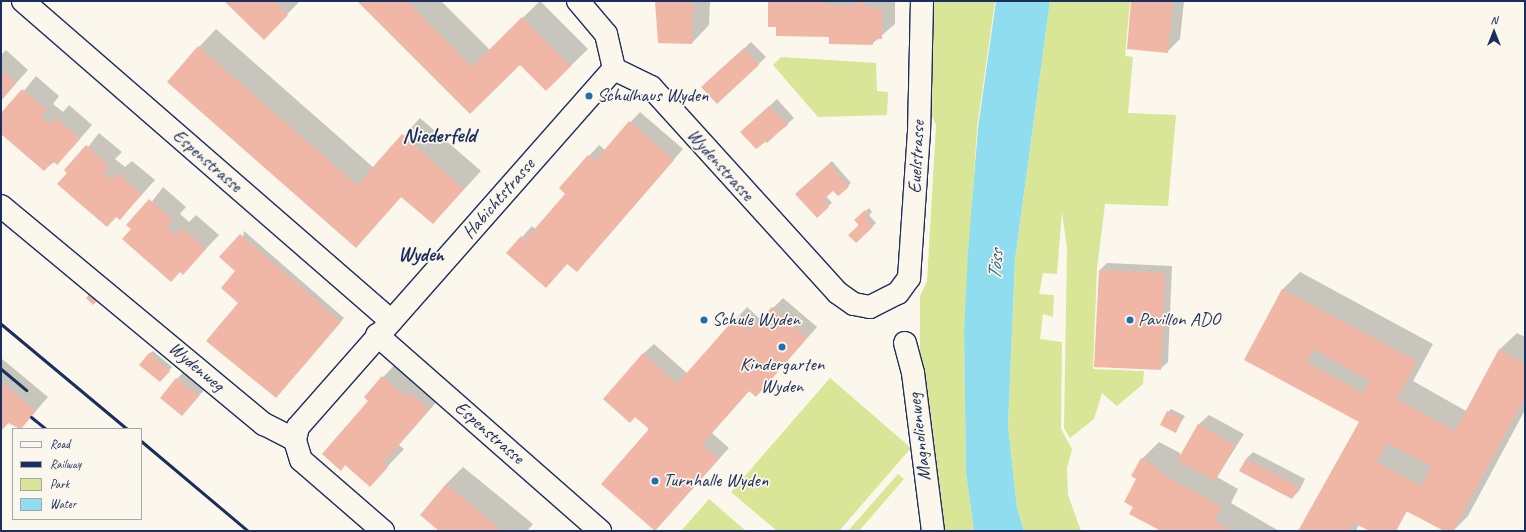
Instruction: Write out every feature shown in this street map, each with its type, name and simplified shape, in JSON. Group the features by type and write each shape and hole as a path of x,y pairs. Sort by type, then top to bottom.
{"street":[{"name":"Espenstrasse","path":"23,1 384,328 600,531"},
{"path":"578,1 606,34 614,69"},
{"name":"Euelstrasse","path":"885,303 909,278 919,133 922,1"},
{"name":"Habichtstrasse","path":"295,440 304,417 614,69"},
{"name":"Wydenstrasse","path":"614,69 651,87 838,293 854,304 870,307 885,303"},
{"name":"Wydenweg","path":"1,206 264,424 295,440"},
{"name":"Magnolienweg","path":"905,343 913,374 933,531"},
{"path":"295,440 297,453 306,466 383,531"}],"green space":[{"path":"931,1 995,1 977,128 964,330 966,473 974,531 933,531 920,356 920,296 927,281 936,125 931,114"},
{"path":"1050,1 1130,1 1125,56 1133,57 1128,113 1176,115 1168,206 1105,204 1097,268 1093,369 1144,371 1143,384 1117,406 1102,393 1094,419 1070,438 1064,428 1067,248 1062,212 1057,274 1043,273 1039,294 1054,295 1053,317 1043,314 1040,339 1062,342 1061,429 1072,449 1067,468 1068,495 1081,531 1024,531 1017,508 1008,426 1015,261"},
{"path":"781,57 876,63 877,91 888,92 887,115 818,117 773,65"},
{"path":"830,378 911,448 839,531 777,531 731,492"},
{"path":"898,474 904,479 859,531 848,531"},
{"path":"709,499 746,531 681,531"}],"water":[{"name":"Töss","path":"996,1 1050,1 1015,260 1008,426 1017,508 1024,531 974,531 966,473 964,330 968,252 978,128"}],"building":[{"path":"224,1 274,1 288,15 264,40"},
{"path":"357,1 407,1 472,67 522,17 571,66 546,91 520,65 470,114"},
{"path":"655,1 693,1 694,14 689,14 693,18 692,44 658,43"},
{"path":"768,1 821,1 830,5 856,6 856,1 864,1 864,6 882,9 882,39 873,39 873,45 829,44 829,37 776,36 776,27 768,27"},
{"path":"1131,1 1173,1 1168,53 1127,49"},
{"path":"198,46 357,185 402,134 464,189 433,224 401,197 356,248 167,82"},
{"path":"744,48 759,65 717,104 701,87"},
{"path":"1,70 16,83 1,101"},
{"path":"22,89 47,110 41,117 49,125 56,118 80,139 57,165 53,161 44,171 1,134 1,113"},
{"path":"769,106 788,125 756,149 740,132"},
{"path":"629,121 674,160 577,272 567,264 546,288 506,253 521,236 525,240 565,194 559,188 588,155 595,161"},
{"path":"86,145 109,165 103,173 112,180 118,173 142,194 120,220 116,217 107,227 57,184 67,173 64,170"},
{"path":"829,164 849,187 838,196 833,191 823,200 829,207 817,218 795,194"},
{"path":"149,199 173,220 167,228 176,235 182,228 206,249 183,275 180,272 171,282 122,239 131,229 126,225"},
{"path":"865,210 870,216 866,219 873,227 856,243 848,235 859,225 854,220"},
{"path":"240,234 341,322 276,398 206,341 238,303 221,288 235,271 219,257"},
{"name":"Pavillon ADO","path":"1099,270 1165,273 1161,370 1094,367"},
{"path":"1282,289 1417,361 1397,399 1455,431 1499,349 1525,364 1525,397 1453,531 1444,531 1406,511 1396,531 1370,531 1353,523 1349,531 1298,531 1359,422 1244,360","holes":["1313,349 1370,381 1363,393 1307,362","1387,443 1431,466 1421,486 1377,462"]},
{"path":"91,292 98,300 93,305 86,298"},
{"path":"772,307 807,338 756,397 749,391 702,444 719,459 655,531 601,484 649,429 635,417 630,423 603,399 643,353 677,384 736,317 751,330"},
{"path":"149,353 170,371 160,382 139,365"},
{"path":"382,376 408,398 411,393 429,409 383,463 388,467 370,487 345,465 341,471 322,454 368,401 364,397"},
{"path":"176,378 199,396 182,416 160,398"},
{"path":"1,382 36,411 22,428 8,423 1,431"},
{"path":"1167,411 1182,419 1176,433 1160,425"},
{"path":"1198,424 1235,445 1215,481 1177,461"},
{"path":"1141,458 1163,471 1161,474 1222,506 1214,521 1233,531 1161,531 1129,514 1133,507 1124,502 1136,479 1131,476"},
{"path":"1246,459 1299,487 1292,499 1239,471"},
{"path":"446,484 503,531 439,531 420,515"}],"railway":[{"path":"1,324 126,428"},
{"path":"1,369 26,390"},
{"path":"31,417 45,428"},
{"path":"142,442 248,531"}],"place":[{"name":"Schulhaus Wyden","path":"589,96"},
{"name":"Schule Wyden","path":"704,320"},
{"name":"Pavillon ADO","path":"1130,320"},
{"name":"Kindergarten Wyden","path":"782,347"},
{"name":"Turnhalle Wyden","path":"655,481"}],"district":[{"name":"Niederfeld","path":"439,135"},
{"name":"Wyden","path":"421,254"}]}
